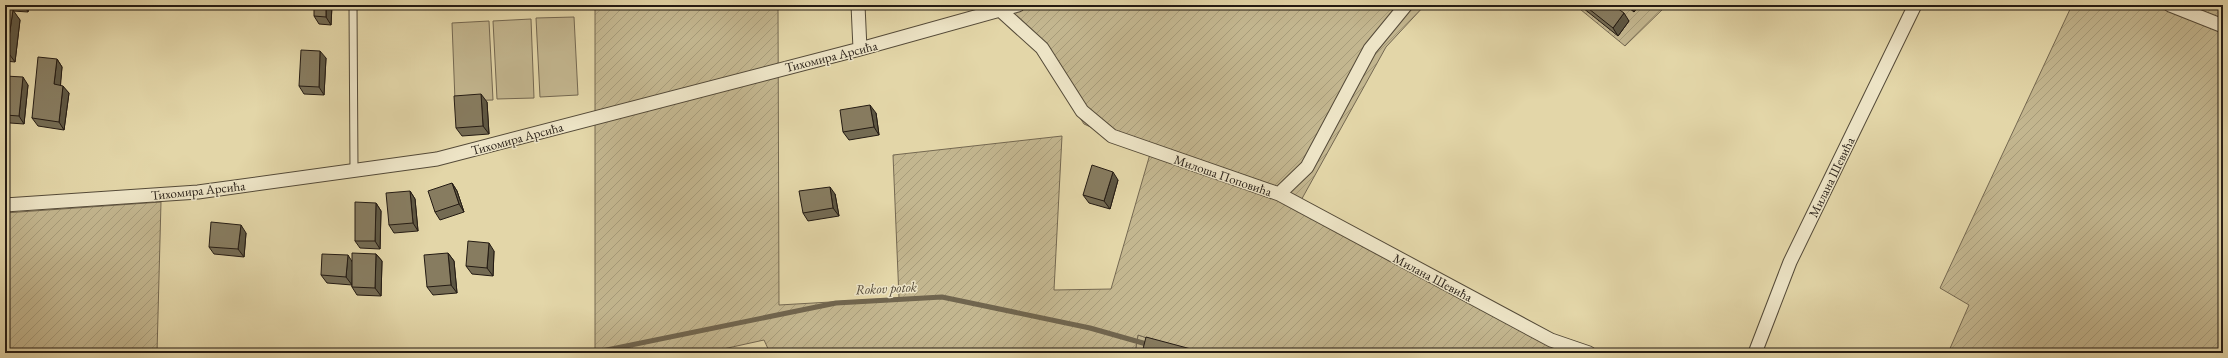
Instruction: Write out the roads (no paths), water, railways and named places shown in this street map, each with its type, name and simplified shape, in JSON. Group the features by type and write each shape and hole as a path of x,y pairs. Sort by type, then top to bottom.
{"street":[{"path":"858,5 860,49"},
{"name":"Тихомира Арсића","path":"5,205 198,192 436,159 860,49 1018,5"},
{"name":"Милоша Поповића","path":"1000,10 1042,48 1082,111 1112,136 1279,194 1307,167 1370,49 1406,5"},
{"name":"Милана Шевића","path":"1755,353 1790,262 1915,5"},
{"path":"2170,5 2223,26"},
{"name":"Милана Шевића","path":"1279,194 1551,340 1589,353"}],"lane":[{"path":"353,5 354,170"}],"waterway":[{"name":"Rokov potok","path":"592,353 836,303 942,297 1090,328 1150,345"}]}
